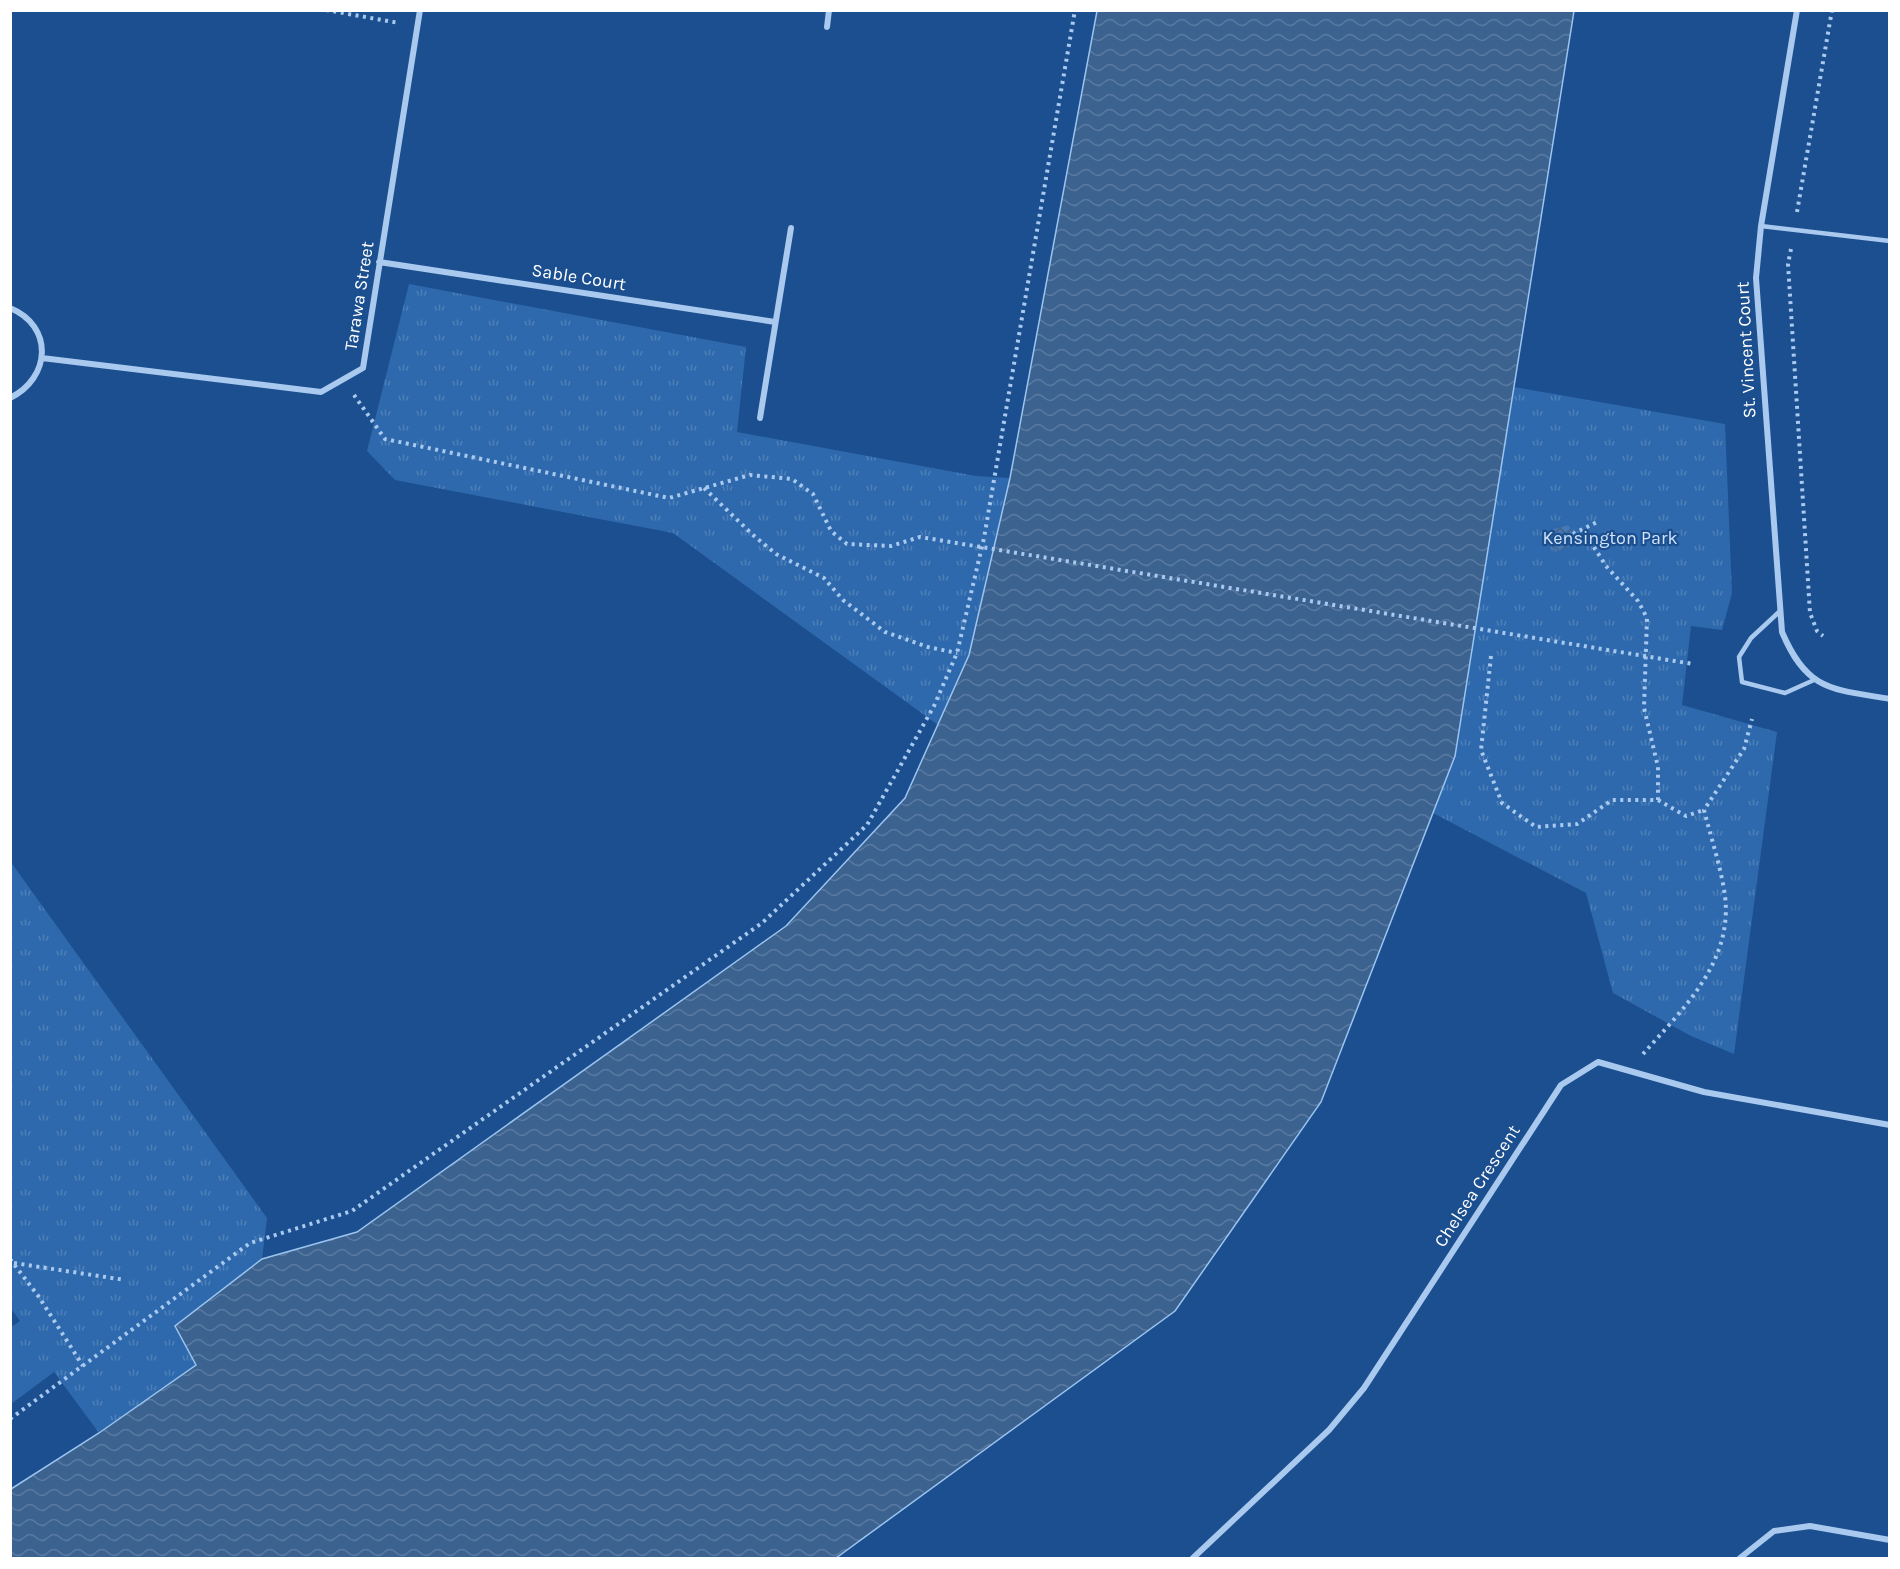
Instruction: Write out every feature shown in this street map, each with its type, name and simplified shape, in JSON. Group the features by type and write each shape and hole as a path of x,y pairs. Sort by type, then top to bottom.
{"street":[{"name":"Tarawa Street","path":"42,358 321,392 344,381 363,368 420,10"},
{"path":"827,27 829,10"},
{"name":"St. Vincent Court","path":"1797,10 1761,226 1756,278 1779,612 1782,632 1792,656 1814,680"},
{"path":"760,418 791,228"},
{"name":"Sable Court","path":"379,262 775,322"},
{"path":"10,308 26,317 36,328 42,343 42,358 32,383 10,398"},
{"path":"1814,680 1834,690 1890,699"},
{"name":"Chelsea Crescent","path":"1193,1558 1329,1430 1364,1388 1561,1085 1598,1062 1704,1092 1890,1125"},
{"path":"1740,1558 1774,1531 1810,1526 1890,1540"}],"lane":[{"path":"1761,226 1890,241"},
{"path":"1779,612 1751,638 1739,657 1742,682 1785,693 1814,680"}],"path":[{"path":"326,10 417,26"},
{"path":"10,1419 250,1243 352,1211 762,923 867,825 934,706 957,653 984,538 1074,10"},
{"path":"1823,636 1817,631 1810,613 1788,264 1832,10"},
{"path":"344,381 385,440 669,498 750,475 792,479 813,494 831,531 847,544 891,546 920,537 1693,664"},
{"path":"704,488 776,554 824,578 843,600 885,632 928,647 957,653"},
{"path":"1573,534 1597,522"},
{"path":"1583,530 1606,566 1644,611 1647,618 1644,708 1658,767 1658,800"},
{"path":"1491,656 1481,750 1502,803 1536,827 1577,824 1612,800 1658,800 1686,816 1704,810 1744,749 1752,719"},
{"path":"1629,1070 1692,999 1714,963 1724,930 1725,896 1704,810"},
{"path":"12,1261 83,1366"},
{"path":"12,1261 125,1280"}],"green space":[{"path":"409,284 746,347 737,432 976,476 1010,478 969,655 938,725 673,533 395,480 367,451"},
{"name":"Kensington Park","path":"1514,387 1725,424 1732,593 1722,630 1691,626 1682,705 1777,732 1734,1054 1691,1036 1613,993 1586,893 1433,813 1455,756"},
{"path":"10,861 267,1218 262,1259 175,1326 196,1365 99,1433 54,1372 11,1404 11,1327 20,1321 10,1307"}],"water":[{"path":"1097,11 1574,11 1455,756 1321,1102 1175,1311 836,1558 11,1558 11,1489 99,1433 196,1365 175,1326 262,1259 357,1232 786,926 905,798 969,655 1010,478"}],"building":[{"path":"1569,525 1576,544 1555,552 1546,531"}]}
